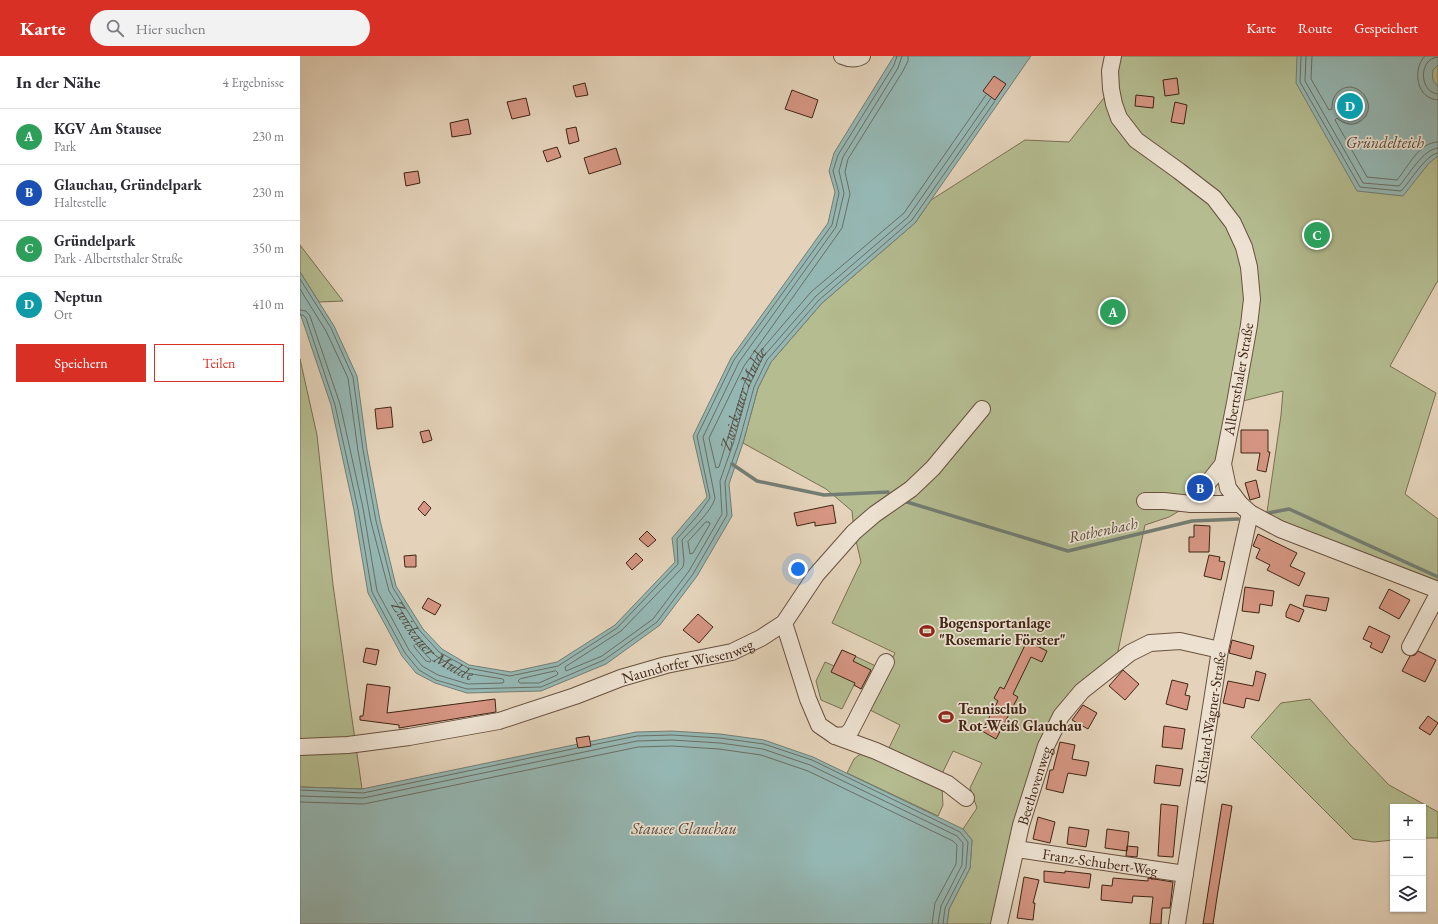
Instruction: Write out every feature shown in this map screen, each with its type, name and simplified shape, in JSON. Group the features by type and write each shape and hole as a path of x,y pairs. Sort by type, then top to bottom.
{"street":[{"path":"842,56 854,59 862,56"},
{"name":"Albertsthaler Straße","path":"1113,56 1110,71 1111,89 1119,118 1127,130 1136,140 1214,198 1233,223 1244,247 1249,267 1252,299 1238,387 1223,464 1228,488 1245,509 1280,529 1438,590"},
{"name":"Naundorfer Wiesenweg","path":"300,747 348,745 408,737 500,721 666,665 732,652 761,638 784,623 816,575 854,532 875,514 911,489 933,468 982,409"},
{"path":"1191,504 1223,464"},
{"path":"1145,501 1164,501 1245,509"},
{"name":"Richard-Wagner-Straße","path":"1177,924 1220,650 1245,509"},
{"path":"1410,647 1438,594"},
{"path":"784,623 808,699 818,725 834,736 876,751 948,784 966,798"},
{"name":"Beethovenweg","path":"999,924 1021,825 1046,746 1060,716 1082,691 1130,654 1150,643 1180,640 1220,650"},
{"path":"834,736 846,735 851,730 886,662"},
{"name":"Franz-Schubert-Weg","path":"1016,849 1184,874"}],"green space":[{"path":"1113,56 1438,56 1438,282 1390,366 1436,393 1405,494 1438,519 1438,591 1278,527 1267,512 1283,391 1235,403 1223,464 1191,504 1169,517 1145,525 1115,665 1061,716 999,924 947,924 949,909 970,868 972,840 963,829 977,808 970,788 982,763 953,751 940,778 887,752 900,725 868,709 895,653 832,623 861,562 854,532 852,511 826,489 743,443 758,388 771,362 822,303 915,223 931,200 1025,140 1069,142 1111,89"},
{"path":"300,245 343,301 319,302 300,272"},
{"path":"300,359 317,435 333,585 362,789 300,787"},
{"path":"842,650 880,668 868,692 854,685 842,709 821,700 816,681 825,662 834,666"},
{"path":"1310,699 1389,785 1423,804 1390,804 1390,840 1374,842 1353,839 1251,737 1281,703"},
{"path":"863,752 942,787 943,805 938,816 847,773 854,759"},
{"path":"1426,805 1438,812 1438,838 1426,838"}],"water":[{"name":"Zwickauer Mulde","path":"894,56 1031,56 915,223 822,303 771,362 758,388 743,443 729,484 732,516 697,576 660,625 606,664 541,691 467,693 435,683 416,673 402,656 368,593 354,510 331,405 300,313 300,272 334,326 357,376 367,450 380,520 396,586 423,629 442,649 469,665 511,672 557,662 615,625 675,562 672,538 707,497 693,436 731,358 828,223 835,192 829,171 834,153"},
{"name":"Gründelteich","path":"1297,56 1438,56 1438,65 1433,70 1433,79 1438,86 1438,156 1429,163 1403,196 1357,191 1296,83"},
{"name":"Stausee Glauchau","path":"672,731 720,734 764,740 813,757 963,829 972,840 970,868 949,909 947,924 300,924 300,787 362,789 636,732"}],"building":[{"path":"994,76 1006,84 995,100 983,91"},
{"path":"1177,78 1179,94 1165,96 1163,80"},
{"path":"585,83 588,95 576,97 573,86"},
{"path":"792,90 818,100 812,118 785,109"},
{"path":"1136,95 1154,97 1153,108 1135,106"},
{"path":"526,98 530,115 512,119 507,102"},
{"path":"1175,102 1187,105 1184,124 1171,122"},
{"path":"468,119 471,134 452,137 450,123"},
{"path":"576,127 579,141 569,144 566,129"},
{"path":"557,147 561,157 547,162 543,151"},
{"path":"616,148 621,164 589,174 584,158"},
{"path":"418,171 420,183 406,186 404,173"},
{"path":"391,407 393,427 377,429 375,409"},
{"path":"429,430 432,440 423,443 420,432"},
{"path":"1241,430 1268,430 1268,452 1270,452 1266,472 1257,470 1260,453 1241,453"},
{"path":"1256,480 1260,497 1250,500 1245,483"},
{"path":"424,501 431,508 425,516 418,509"},
{"path":"833,505 836,523 815,526 815,522 797,526 794,513"},
{"path":"1194,525 1210,526 1209,552 1189,552 1189,537 1194,537"},
{"path":"647,531 656,540 648,547 639,539"},
{"path":"1258,534 1297,553 1290,566 1305,573 1299,586 1267,570 1270,565 1256,558 1260,549 1253,546"},
{"path":"636,553 643,560 632,570 626,563"},
{"path":"416,555 416,567 405,567 404,556"},
{"path":"1209,555 1220,557 1219,561 1225,562 1221,580 1204,576"},
{"path":"1245,587 1274,591 1272,606 1260,604 1259,613 1242,611"},
{"path":"1389,589 1410,600 1399,619 1379,608"},
{"path":"1306,595 1329,598 1326,611 1303,606"},
{"path":"428,598 441,605 435,615 422,608"},
{"path":"1290,604 1304,610 1299,622 1286,617"},
{"path":"698,614 713,627 699,643 683,630"},
{"path":"1369,626 1390,636 1382,653 1370,647 1372,643 1363,639"},
{"path":"1232,640 1254,646 1251,659 1229,653"},
{"path":"1027,641 1047,651 1042,662 1031,657 1013,694 1018,697 996,739 982,731 998,701 994,698 1000,687 1004,689"},
{"path":"366,648 379,650 376,665 363,662"},
{"path":"842,650 856,656 853,661 871,670 861,689 854,685 855,683 831,672"},
{"path":"1418,651 1436,660 1425,682 1402,671 1410,656 1415,655"},
{"path":"1123,670 1139,684 1125,700 1109,686"},
{"path":"1256,671 1266,674 1259,701 1246,698 1244,708 1223,703 1228,681 1253,686"},
{"path":"1172,680 1188,684 1185,695 1190,696 1187,710 1166,704"},
{"path":"367,684 390,687 387,713 495,699 496,712 399,728 399,725 360,720 360,716 363,716"},
{"path":"1083,705 1097,713 1088,729 1072,720"},
{"path":"1428,716 1438,723 1430,735 1419,728"},
{"path":"1164,726 1185,729 1182,749 1162,747"},
{"path":"589,736 591,746 578,748 576,738"},
{"path":"1060,742 1075,745 1072,759 1089,762 1086,776 1068,773 1063,793 1046,789 1050,770 1053,770"},
{"path":"1156,765 1183,769 1180,786 1154,783"},
{"path":"1161,804 1178,806 1173,857 1158,856"},
{"path":"1222,804 1232,806 1213,924 1203,924"},
{"path":"1038,817 1055,822 1050,843 1033,839"},
{"path":"1069,827 1089,830 1086,847 1067,844"},
{"path":"1107,829 1129,832 1127,851 1105,848"},
{"path":"1127,846 1138,847 1137,857 1126,856"},
{"path":"1044,871 1065,873 1065,871 1091,874 1089,888 1044,882"},
{"path":"1024,877 1039,880 1033,903 1035,903 1033,920 1017,918"},
{"path":"1113,878 1148,881 1148,878 1173,882 1170,908 1162,908 1161,924 1150,924 1153,897 1133,896 1132,903 1101,900 1102,885 1112,886"}],"waterway":[{"name":"Rothenbach","path":"732,464 757,481 824,495 888,492"},
{"name":"Rothenbach","path":"907,502 1068,551 1192,521 1238,519"},
{"name":"Rothenbach","path":"1263,514 1289,509 1438,577"}],"place":[{"name":"Neptun","path":"1350,106"},
{"name":"Gründelpark","path":"1317,235"},
{"name":"KGV Am Stausee","path":"1113,312"},
{"name":"Glauchau, Gründelpark","path":"1200,488"},
{"name":"Bogensportanlage \"Rosemarie Förster\"","path":"927,631"},
{"name":"Tennisclub Rot-Weiß Glauchau","path":"946,717"}]}
